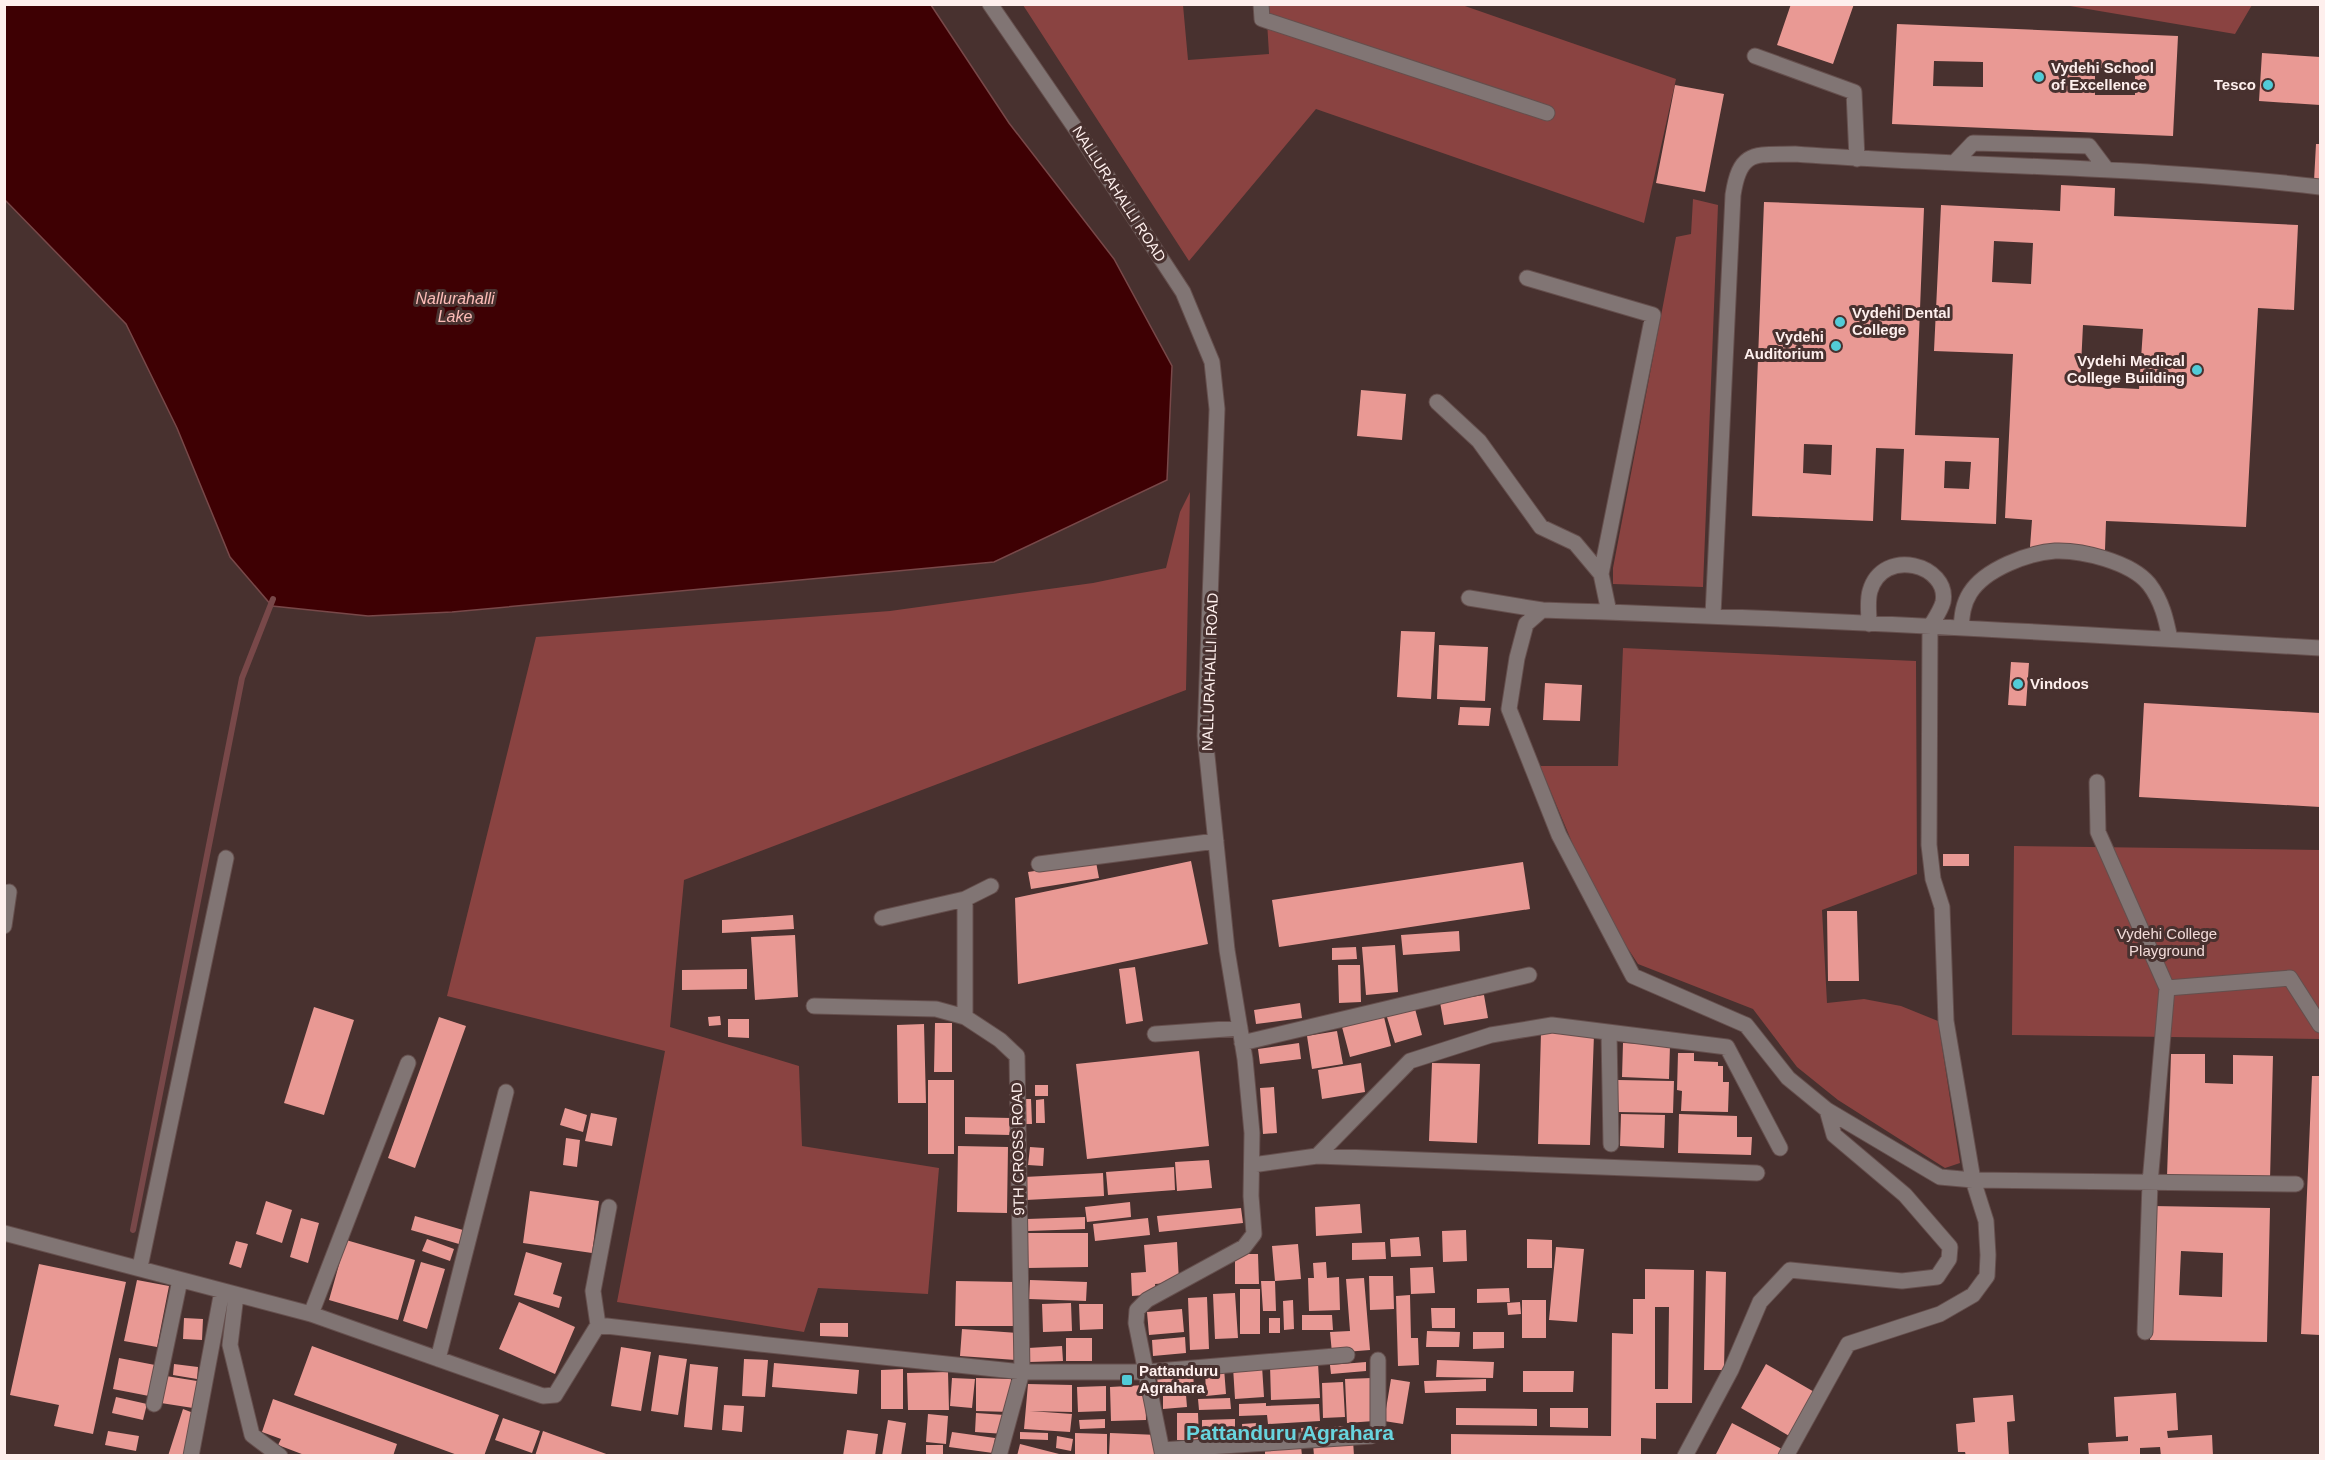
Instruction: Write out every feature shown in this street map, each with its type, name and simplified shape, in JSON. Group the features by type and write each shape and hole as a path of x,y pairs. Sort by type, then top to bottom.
{"street":[{"name":"NALLURAHALLI ROAD","path":"990,4 1078,132 1183,292 1212,362 1217,409 1205,736 1227,950 1241,1035 1252,1133 1251,1196 1254,1233 1244,1247 1147,1300 1137,1310 1136,1323 1146,1372"},
{"path":"1261,4 1262,19 1546,113"},
{"path":"1755,56 1854,92 1857,159"},
{"path":"1954,163 1973,142 2089,146 2107,170"},
{"path":"1713,615 1733,195 1736,177 1743,163 1756,155 1795,154 2254,179 2320,187"},
{"path":"1527,278 1653,315 1601,574 1609,612"},
{"path":"1437,402 1479,441 1541,527 1575,543 1601,574"},
{"path":"1961,628 1962,609 1971,591 1988,576 2015,560 2056,551 2099,557 2126,566 2141,577 2148,583 2164,608 2170,639"},
{"path":"1786,1455 1848,1344 1940,1314 1973,1295 1987,1276 1986,1221 1973,1180 1946,1021 1942,907 1933,879 1929,845 1930,627 1943,603 1939,583 1930,573 1913,564 1892,566 1881,573 1870,591 1869,624"},
{"path":"1469,598 1542,610 1713,615 2320,648"},
{"path":"1542,610 1526,624 1517,658 1509,708 1559,835 1633,976 1746,1025 1788,1078 1827,1110 1940,1178 2296,1184"},
{"path":"2097,782 2098,832 2167,988 2150,1183 2145,1332"},
{"path":"1040,864 1216,841"},
{"path":"141,1267 226,858"},
{"path":"882,918 965,899 991,886"},
{"path":"4,926 9,892"},
{"path":"965,899 965,1017"},
{"path":"1155,1034 1241,1035 1529,975"},
{"path":"2167,988 2290,978 2320,1025"},
{"name":"9TH CROSS ROAD","path":"814,1006 936,1009 965,1017 1000,1040 1017,1056 1022,1371 999,1455"},
{"path":"1317,1156 1410,1061 1491,1035 1552,1025 1727,1047 1780,1148"},
{"path":"1610,1033 1611,1144"},
{"path":"311,1314 408,1063"},
{"path":"438,1359 506,1092"},
{"path":"1684,1455 1731,1370 1760,1302 1790,1270 1902,1281 1937,1277 1949,1259 1950,1247 1905,1195 1834,1135 1827,1110"},
{"path":"1252,1165 1317,1156 1757,1173"},
{"path":"4,1233 141,1267 180,1280 311,1314 543,1396 555,1395 598,1324 593,1291 609,1207"},
{"path":"154,1404 180,1280"},
{"path":"191,1455 229,1293"},
{"path":"229,1293 230,1345 252,1435 280,1455"},
{"path":"598,1324 760,1344 1022,1371 1146,1372 1347,1354"},
{"path":"1146,1372 1163,1453 1371,1436 1378,1433 1378,1360"}],"green space":[{"path":"1023,5 1183,5 1188,60 1269,54 1266,5 1462,5 1676,79 1644,223 1316,109 1189,261"},
{"path":"2064,5 2252,5 2235,34"},
{"path":"1693,199 1718,205 1703,587 1613,584 1613,568 1676,237 1691,234"},
{"path":"1190,492 1186,690 684,880 670,1027 799,1066 802,1146 939,1168 928,1294 818,1288 804,1332 617,1302 665,1051 447,996 536,637 890,611 1093,583 1166,568 1180,512"},
{"path":"1623,648 1916,661 1917,874 1822,910 1827,1003 1864,999 1901,1006 1938,1021 1960,1163 1945,1168 1838,1100 1797,1067 1753,1009 1638,964 1608,918 1574,847 1540,766 1618,766"},
{"name":"Vydehi College Playground","path":"2014,846 2320,850 2320,1039 2012,1035"}],"water":[{"name":"Nallurahalli Lake","path":"5,4 931,5 1009,123 1114,259 1172,366 1167,480 994,562 452,612 368,616 272,606 230,557 177,428 126,324 5,200"}],"building":[{"path":"1791,4 1854,4 1833,64 1777,45"},
{"name":"Vydehi School of Excellence","path":"1897,24 2178,36 2173,136 1892,124","holes":["1934,61 1983,62 1983,87 1933,86","2095,68 2135,68 2135,95 2095,95"]},
{"path":"2262,53 2320,57 2320,105 2259,101"},
{"path":"1675,85 1724,94 1705,192 1656,183"},
{"path":"2316,144 2320,144 2320,181 2314,181"},
{"name":"Vydehi Medical College Building","path":"2061,185 2115,188 2114,216 2298,225 2294,310 2258,308 2246,527 2106,521 2105,550 2030,547 2032,520 2005,518 2013,354 1934,351 1941,205 2060,211","holes":["1994,241 2033,243 2031,284 1992,282","2083,325 2143,329 2139,389 2080,386"]},
{"name":"Vydehi Dental College","path":"1764,202 1924,208 1915,435 1999,438 1996,524 1901,520 1904,449 1876,448 1873,521 1752,516","holes":["1804,444 1832,445 1831,475 1803,473","1945,461 1971,462 1969,489 1944,488"]},
{"path":"1361,390 1406,394 1402,440 1357,436"},
{"path":"1401,631 1435,632 1431,699 1397,697"},
{"path":"1439,645 1488,647 1485,701 1437,699"},
{"name":"Vindoos","path":"2011,662 2029,663 2026,706 2008,705"},
{"path":"1545,683 1582,685 1580,721 1543,720"},
{"path":"2144,703 2320,713 2320,807 2139,797"},
{"path":"1460,707 1491,708 1489,726 1458,725"},
{"path":"1943,854 1969,854 1969,866 1943,866"},
{"path":"1191,861 1208,944 1018,984 1015,898"},
{"path":"1096,862 1099,878 1031,889 1028,872"},
{"path":"1523,862 1530,909 1279,947 1272,900"},
{"path":"1827,911 1857,911 1859,981 1828,981"},
{"path":"793,915 794,929 722,933 722,920"},
{"path":"1459,931 1460,951 1403,955 1401,935"},
{"path":"795,935 798,997 755,1000 751,937"},
{"path":"1395,945 1398,992 1366,995 1362,947"},
{"path":"1356,947 1357,959 1332,960 1332,948"},
{"path":"1338,965 1360,965 1361,1002 1339,1003"},
{"path":"1135,967 1143,1021 1126,1024 1119,969"},
{"path":"747,969 747,989 682,990 682,970"},
{"path":"1484,995 1488,1018 1444,1025 1440,1002"},
{"path":"1300,1003 1302,1018 1256,1024 1254,1010"},
{"path":"1414,1005 1422,1035 1395,1043 1386,1014"},
{"path":"314,1007 354,1020 324,1115 284,1103"},
{"path":"720,1016 721,1025 709,1026 708,1017"},
{"path":"439,1017 466,1026 415,1168 388,1158"},
{"path":"1384,1017 1391,1046 1350,1057 1342,1027"},
{"path":"728,1019 749,1019 749,1038 728,1037"},
{"path":"935,1023 952,1023 952,1072 934,1072"},
{"path":"924,1024 926,1103 898,1103 897,1025"},
{"path":"1337,1031 1343,1064 1312,1069 1307,1036"},
{"path":"1541,1032 1594,1034 1590,1145 1538,1144"},
{"path":"1299,1043 1301,1059 1260,1064 1258,1049"},
{"path":"1623,1043 1670,1045 1669,1079 1622,1077"},
{"path":"1199,1051 1209,1146 1087,1159 1076,1064"},
{"path":"1678,1053 1694,1053 1694,1061 1718,1062 1718,1066 1723,1066 1723,1082 1729,1082 1728,1112 1681,1111 1682,1091 1677,1090"},
{"path":"2171,1054 2205,1054 2205,1083 2233,1084 2233,1055 2273,1056 2270,1180 2167,1177"},
{"path":"1361,1063 1365,1092 1322,1099 1318,1070"},
{"path":"1432,1063 1480,1064 1477,1143 1429,1141"},
{"path":"2312,1076 2320,1076 2320,1335 2301,1334"},
{"path":"928,1080 954,1080 954,1154 928,1154"},
{"path":"1618,1080 1674,1081 1673,1113 1618,1112"},
{"path":"1035,1085 1048,1085 1048,1096 1035,1096"},
{"path":"1274,1087 1277,1133 1263,1134 1260,1088"},
{"path":"1024,1099 1031,1099 1032,1124 1025,1124"},
{"path":"1044,1099 1045,1123 1036,1123 1036,1100"},
{"path":"565,1108 587,1115 583,1132 560,1125"},
{"path":"591,1113 617,1118 612,1146 585,1141"},
{"path":"1621,1114 1665,1115 1664,1148 1620,1146"},
{"path":"1679,1114 1737,1116 1737,1137 1752,1137 1751,1155 1678,1153"},
{"path":"965,1117 1011,1118 1010,1135 965,1134"},
{"path":"566,1138 580,1140 577,1167 563,1165"},
{"path":"958,1146 1008,1147 1007,1213 957,1212"},
{"path":"1030,1147 1044,1148 1043,1166 1028,1165"},
{"path":"1209,1160 1212,1188 1177,1191 1175,1162"},
{"path":"1174,1167 1175,1190 1108,1195 1106,1172"},
{"path":"1103,1173 1104,1196 1026,1200 1024,1177"},
{"path":"530,1191 599,1201 592,1253 523,1243"},
{"path":"266,1201 292,1210 282,1243 256,1234"},
{"path":"1130,1202 1131,1217 1087,1222 1085,1207"},
{"path":"1360,1204 1362,1233 1316,1236 1315,1207"},
{"path":"2152,1206 2270,1208 2267,1342 2150,1340","holes":["2181,1251 2223,1253 2222,1297 2179,1295"]},
{"path":"1241,1208 1243,1223 1159,1232 1157,1216"},
{"path":"415,1216 463,1230 459,1244 411,1230"},
{"path":"1085,1217 1085,1229 1028,1231 1027,1219"},
{"path":"301,1218 319,1223 308,1263 290,1257"},
{"path":"1148,1218 1150,1235 1095,1241 1093,1224"},
{"path":"1466,1230 1467,1261 1443,1262 1442,1231"},
{"path":"1027,1233 1088,1233 1088,1267 1027,1268"},
{"path":"1419,1237 1421,1256 1391,1257 1390,1239"},
{"path":"427,1239 454,1249 450,1261 422,1251"},
{"path":"1527,1239 1552,1240 1552,1268 1527,1268"},
{"path":"346,1240 415,1260 398,1320 329,1300"},
{"path":"236,1241 248,1244 241,1268 229,1264"},
{"path":"1177,1242 1179,1282 1155,1284 1156,1294 1132,1296 1131,1273 1146,1272 1144,1245"},
{"path":"1385,1242 1386,1259 1352,1260 1352,1243"},
{"path":"1298,1244 1301,1279 1275,1281 1272,1246"},
{"path":"1556,1247 1584,1249 1577,1322 1549,1320"},
{"path":"526,1252 562,1263 553,1294 562,1297 559,1308 514,1295"},
{"path":"1235,1254 1258,1254 1259,1284 1235,1284"},
{"path":"421,1262 445,1269 427,1329 403,1321"},
{"path":"1326,1262 1327,1278 1339,1277 1340,1310 1309,1311 1308,1278 1314,1278 1313,1263"},
{"path":"39,1264 126,1282 93,1434 54,1426 59,1405 10,1395"},
{"path":"1433,1267 1435,1293 1411,1294 1410,1268"},
{"path":"1645,1269 1694,1270 1692,1403 1656,1403 1656,1439 1641,1438 1641,1456 1451,1456 1451,1434 1611,1436 1612,1333 1633,1334 1633,1299 1645,1299","holes":["1655,1307 1669,1307 1668,1389 1655,1389"]},
{"path":"1706,1271 1726,1272 1724,1370 1704,1370"},
{"path":"1369,1276 1393,1276 1394,1309 1370,1310"},
{"path":"1364,1278 1370,1350 1332,1353 1330,1332 1350,1331 1346,1279"},
{"path":"137,1280 169,1286 157,1347 124,1341"},
{"path":"1030,1280 1087,1282 1086,1301 1029,1299"},
{"path":"956,1281 1015,1282 1015,1326 955,1326"},
{"path":"1261,1281 1275,1281 1276,1311 1263,1311"},
{"path":"1509,1288 1510,1302 1477,1303 1477,1289"},
{"path":"1240,1289 1260,1289 1260,1334 1240,1334"},
{"path":"1235,1293 1238,1338 1215,1339 1213,1294"},
{"path":"1410,1295 1411,1338 1418,1338 1419,1365 1398,1366 1396,1296"},
{"path":"1207,1297 1209,1349 1190,1350 1188,1298"},
{"path":"1293,1300 1294,1329 1284,1330 1283,1301"},
{"path":"1522,1300 1546,1300 1546,1338 1522,1338"},
{"path":"519,1302 575,1327 555,1374 499,1349"},
{"path":"1520,1302 1521,1314 1508,1315 1507,1303"},
{"path":"1071,1303 1072,1331 1043,1332 1042,1304"},
{"path":"1079,1304 1103,1304 1103,1329 1080,1330"},
{"path":"1431,1308 1455,1308 1455,1328 1432,1328"},
{"path":"1182,1309 1184,1332 1149,1335 1147,1312"},
{"path":"1302,1315 1332,1315 1333,1330 1302,1330"},
{"path":"184,1318 203,1319 202,1340 183,1339"},
{"path":"1269,1318 1280,1318 1280,1333 1269,1333"},
{"path":"820,1323 848,1323 848,1337 820,1336"},
{"path":"962,1329 1018,1333 1016,1360 960,1356"},
{"path":"1427,1331 1460,1332 1459,1347 1426,1347"},
{"path":"1473,1332 1504,1332 1504,1348 1473,1349"},
{"path":"1185,1337 1186,1353 1153,1356 1152,1340"},
{"path":"1066,1338 1092,1338 1092,1361 1066,1361"},
{"path":"312,1346 499,1415 484,1456 460,1456 294,1395"},
{"path":"1062,1346 1063,1361 1029,1362 1028,1348"},
{"path":"621,1347 651,1352 641,1411 611,1406"},
{"path":"659,1355 687,1359 678,1415 651,1411"},
{"path":"119,1358 155,1365 149,1396 113,1389"},
{"path":"744,1359 768,1360 765,1397 742,1396"},
{"path":"1437,1360 1494,1362 1493,1378 1436,1377"},
{"path":"1366,1362 1366,1371 1331,1374 1330,1365"},
{"path":"774,1363 859,1370 857,1394 772,1387"},
{"path":"1318,1363 1320,1398 1271,1400 1270,1365"},
{"path":"174,1364 198,1367 197,1379 173,1375"},
{"path":"690,1364 718,1367 712,1430 684,1427"},
{"path":"1766,1364 1816,1393 1791,1437 1741,1408"},
{"path":"1262,1366 1264,1397 1235,1399 1233,1367"},
{"path":"1224,1368 1226,1394 1206,1396 1205,1369"},
{"path":"903,1369 903,1409 881,1409 881,1370"},
{"path":"1523,1371 1574,1371 1573,1392 1523,1392"},
{"path":"948,1372 949,1410 908,1410 907,1373"},
{"path":"1193,1372 1194,1388 1158,1390 1157,1374"},
{"path":"166,1376 197,1381 193,1408 161,1403"},
{"path":"952,1378 975,1379 972,1408 950,1406"},
{"path":"976,1378 1011,1379 1011,1412 976,1411"},
{"path":"1372,1378 1374,1421 1347,1423 1345,1379"},
{"path":"1391,1379 1410,1382 1403,1424 1384,1421"},
{"path":"1486,1379 1486,1391 1425,1393 1424,1381"},
{"path":"1343,1382 1345,1417 1323,1418 1322,1383"},
{"path":"1028,1384 1072,1385 1072,1412 1030,1411 1072,1414 1070,1432 1024,1429"},
{"path":"1145,1385 1146,1420 1111,1421 1110,1387"},
{"path":"1106,1386 1106,1411 1078,1412 1077,1387"},
{"path":"2176,1393 2178,1430 2167,1431 2168,1438 2212,1435 2213,1456 2161,1456 2160,1447 2140,1448 2140,1456 2089,1456 2088,1443 2128,1441 2128,1436 2116,1437 2114,1397"},
{"path":"1186,1395 1187,1407 1163,1409 1163,1396"},
{"path":"2013,1395 2015,1421 2007,1422 2009,1456 1966,1456 1965,1452 1958,1452 1956,1424 1975,1422 1973,1398"},
{"path":"116,1397 147,1404 143,1420 112,1413"},
{"path":"1230,1398 1231,1409 1199,1410 1198,1399"},
{"path":"273,1399 397,1444 393,1456 307,1456 278,1445 281,1439 262,1432"},
{"path":"1266,1403 1266,1406 1319,1404 1320,1421 1268,1424 1267,1415 1239,1416 1239,1404"},
{"path":"724,1405 744,1406 742,1432 722,1430"},
{"path":"1456,1408 1537,1409 1537,1426 1456,1425"},
{"path":"1550,1408 1588,1408 1588,1428 1550,1427"},
{"path":"183,1409 196,1414 183,1456 168,1456"},
{"path":"976,1413 1005,1415 1005,1434 975,1432"},
{"path":"1177,1413 1198,1413 1199,1440 1177,1440"},
{"path":"928,1414 948,1416 946,1444 926,1442"},
{"path":"503,1418 540,1431 532,1453 495,1440"},
{"path":"1105,1419 1105,1428 1080,1429 1079,1420"},
{"path":"1235,1419 1235,1439 1202,1440 1202,1420"},
{"path":"888,1420 906,1423 901,1456 882,1456"},
{"path":"1257,1423 1258,1436 1243,1437 1242,1424"},
{"path":"1732,1423 1784,1450 1781,1456 1715,1456"},
{"path":"1344,1426 1344,1434 1302,1436 1301,1428"},
{"path":"847,1430 878,1434 875,1456 843,1456"},
{"path":"108,1431 139,1436 136,1451 105,1445"},
{"path":"543,1431 609,1455 609,1456 535,1456"},
{"path":"952,1432 995,1438 993,1453 949,1447"},
{"path":"1020,1432 1048,1433 1048,1440 1020,1439"},
{"path":"1075,1433 1107,1434 1107,1454 1075,1454"},
{"path":"1110,1433 1158,1435 1157,1456 1109,1456"},
{"path":"1057,1436 1073,1439 1071,1451 1056,1448"},
{"path":"1353,1440 1354,1456 1314,1456 1313,1444"},
{"path":"1020,1444 1063,1455 1063,1456 1017,1456"},
{"path":"926,1445 943,1445 943,1456 926,1456"},
{"path":"1301,1446 1302,1456 1265,1456 1265,1449"}],"waterway":[{"path":"133,1230 242,678 273,599"}],"place":[{"name":"Vydehi School of Excellence","path":"2039,77"},
{"name":"Tesco","path":"2268,85"},
{"name":"Vydehi Dental College","path":"1840,322"},
{"name":"Vydehi Auditorium","path":"1836,346"},
{"name":"Vydehi Medical College Building","path":"2197,370"},
{"name":"Vindoos","path":"2018,684"},
{"name":"Pattanduru Agrahara","path":"1127,1380"}],"district":[{"name":"Pattanduru Agrahara","path":"1290,1433"}]}
